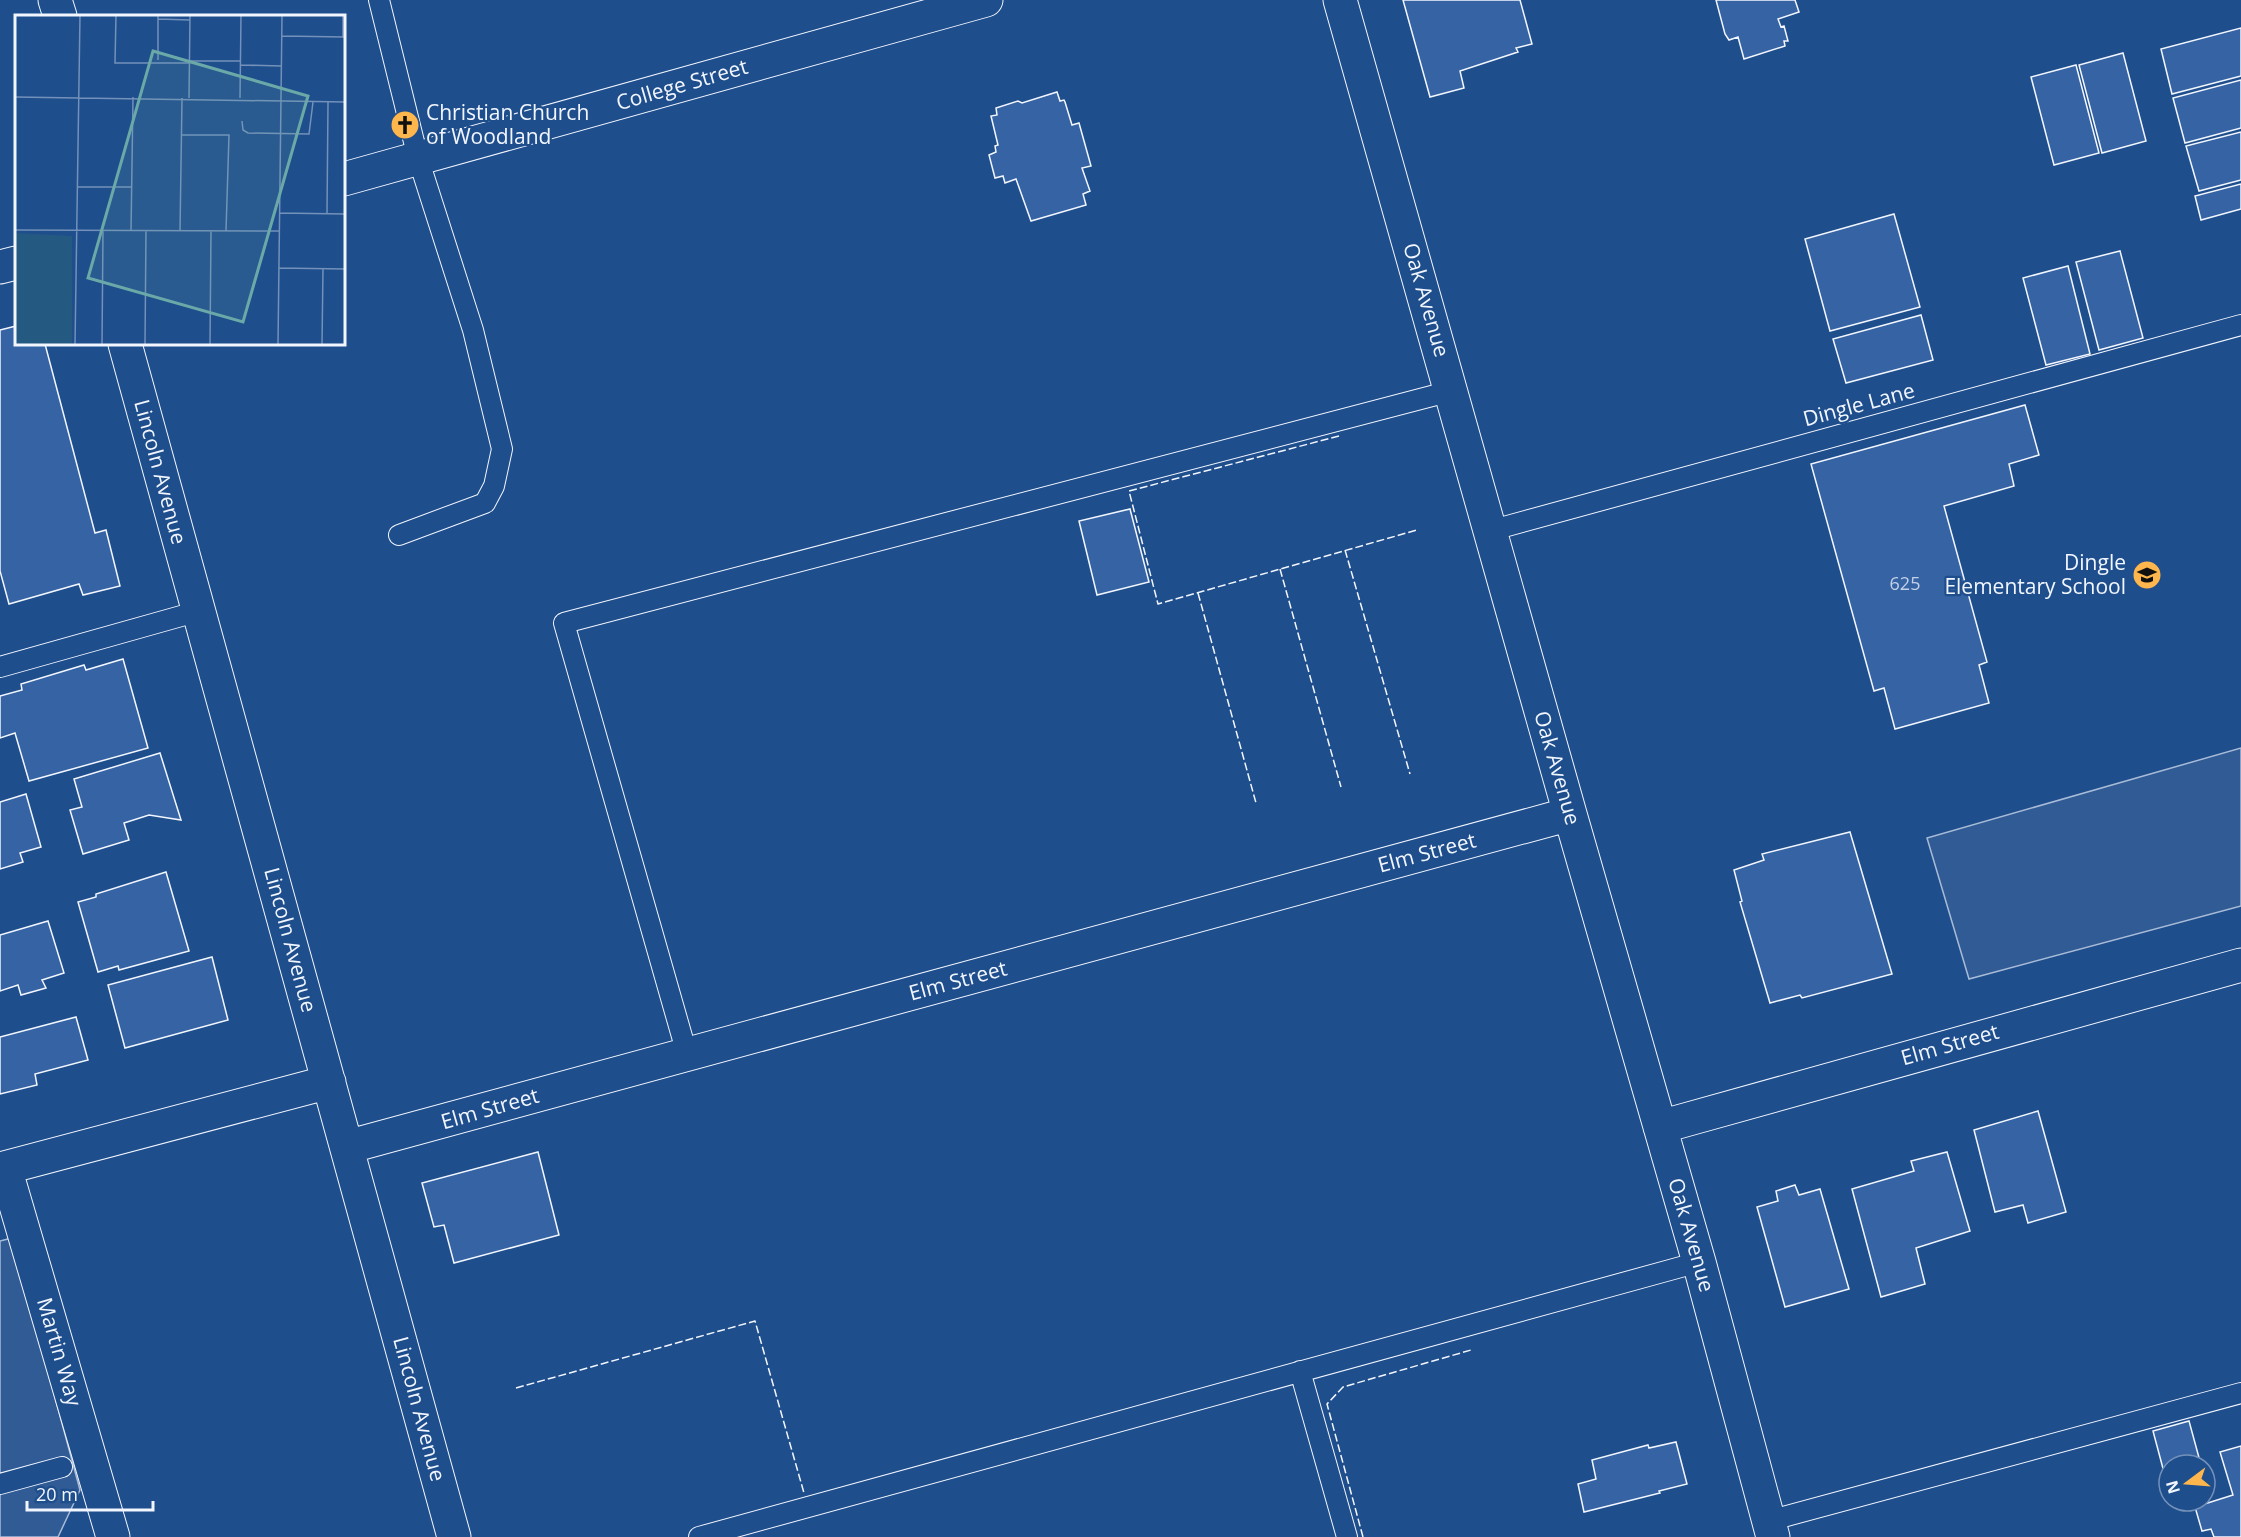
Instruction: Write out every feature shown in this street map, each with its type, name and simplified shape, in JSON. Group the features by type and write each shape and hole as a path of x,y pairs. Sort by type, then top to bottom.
{"street":[{"path":"56,0 60,15"},
{"name":"College Street","path":"345,179 986,0"},
{"name":"Oak Avenue","path":"1340,0 1489,531 1699,1262 1770,1529"},
{"path":"0,267 15,263"},
{"name":"Lincoln Avenue","path":"125,345 454,1537"},
{"name":"Elm Street","path":"347,1147 1570,814"},
{"name":"Elm Street","path":"1660,1127 2241,965"},
{"path":"2,1169 329,1082"},
{"name":"Martin Way","path":"2,1169 113,1537"}],"lane":[{"path":"379,0 418,158 473,330 502,450 494,486 485,503 399,535"},
{"name":"Dingle Lane","path":"1489,531 2241,325"},
{"path":"687,1054 564,623 1451,391"},
{"path":"0,668 199,611"},
{"path":"699,1537 1699,1262"},
{"path":"1300,1371 1347,1537"},
{"path":"1770,1529 2241,1393"},
{"path":"0,1484 62,1467"}],"shaded area":[{"path":"2241,748 2241,906 1969,979 1927,838"},
{"path":"12,1238 80,1490 58,1537 0,1537 0,1241"}],"building":[{"path":"1403,0 1520,0 1532,44 1516,48 1518,52 1460,71 1464,88 1430,97"},
{"path":"1716,0 1795,0 1799,12 1778,19 1781,27 1784,26 1788,41 1784,41 1785,46 1744,59 1738,37 1729,40 1725,34"},
{"path":"2241,28 2241,76 2172,94 2161,49"},
{"path":"2123,53 2146,141 2102,153 2079,65"},
{"path":"2076,65 2099,153 2054,165 2031,77"},
{"path":"2241,80 2241,128 2185,143 2173,98"},
{"path":"1057,92 1060,101 1065,102 1072,125 1079,123 1091,166 1082,168 1090,191 1083,194 1086,205 1031,221 1016,179 1005,183 1003,176 995,178 989,155 996,152 995,146 998,145 991,116 997,115 996,108"},
{"path":"2241,132 2241,180 2199,191 2186,146"},
{"path":"2241,184 2241,209 2201,220 2195,196"},
{"path":"1894,214 1920,307 1830,331 1805,239"},
{"path":"2120,251 2143,338 2099,350 2076,262"},
{"path":"2068,266 2090,354 2046,365 2023,278"},
{"path":"1921,315 1933,360 1846,383 1833,339"},
{"path":"15,326 15,345 45,345 95,533 106,530 120,586 83,595 79,584 9,604 0,571 0,330"},
{"name":"Dingle Elementary School","path":"2025,405 2039,455 2009,464 2014,486 1944,506 1987,662 1979,665 1989,703 1895,729 1884,688 1874,691 1811,464"},
{"path":"1130,509 1149,582 1097,595 1079,521"},
{"path":"123,659 148,748 29,781 15,733 0,738 0,696 22,690 21,684 84,665 86,670"},
{"path":"160,753 181,820 149,815 124,823 129,840 83,854 70,810 82,807 74,779"},
{"path":"26,794 41,847 20,853 23,862 0,869 0,802"},
{"path":"1850,832 1892,974 1802,998 1800,995 1770,1003 1740,902 1742,901 1734,870 1764,860 1762,854"},
{"path":"166,872 189,951 119,970 118,966 98,972 78,902"},
{"path":"48,921 64,973 42,980 46,988 21,995 18,985 0,991 0,935"},
{"path":"212,957 228,1020 125,1048 108,985"},
{"path":"76,1017 88,1060 35,1074 37,1085 0,1094 0,1037"},
{"path":"2038,1111 2066,1212 2028,1223 2023,1205 1995,1212 1974,1130"},
{"path":"538,1152 559,1235 454,1263 444,1225 434,1227 422,1183"},
{"path":"1947,1152 1970,1231 1916,1248 1925,1284 1881,1297 1852,1189 1914,1171 1911,1161"},
{"path":"1795,1185 1799,1195 1820,1189 1849,1289 1785,1307 1757,1207 1778,1201 1776,1191"},
{"path":"2189,1421 2198,1453 2159,1453 2153,1431"},
{"path":"1676,1442 1687,1484 1584,1512 1578,1484 1596,1479 1592,1460 1648,1445 1649,1448"},
{"path":"2241,1446 2241,1537 2214,1537 2211,1529 2202,1531 2197,1513 2217,1513 2217,1500 2233,1495 2220,1452"}],"fence":[{"path":"1339,436 1129,491 1158,604 1417,530"},
{"path":"1345,550 1410,774"},
{"path":"1280,569 1341,787"},
{"path":"1198,593 1256,803"},
{"path":"516,1388 755,1321 804,1493"},
{"path":"1363,1537 1327,1404 1343,1387 1471,1350"}],"place":[{"name":"Christian Church of Woodland","path":"405,125"},
{"name":"Dingle Elementary School","path":"2147,575"}]}
